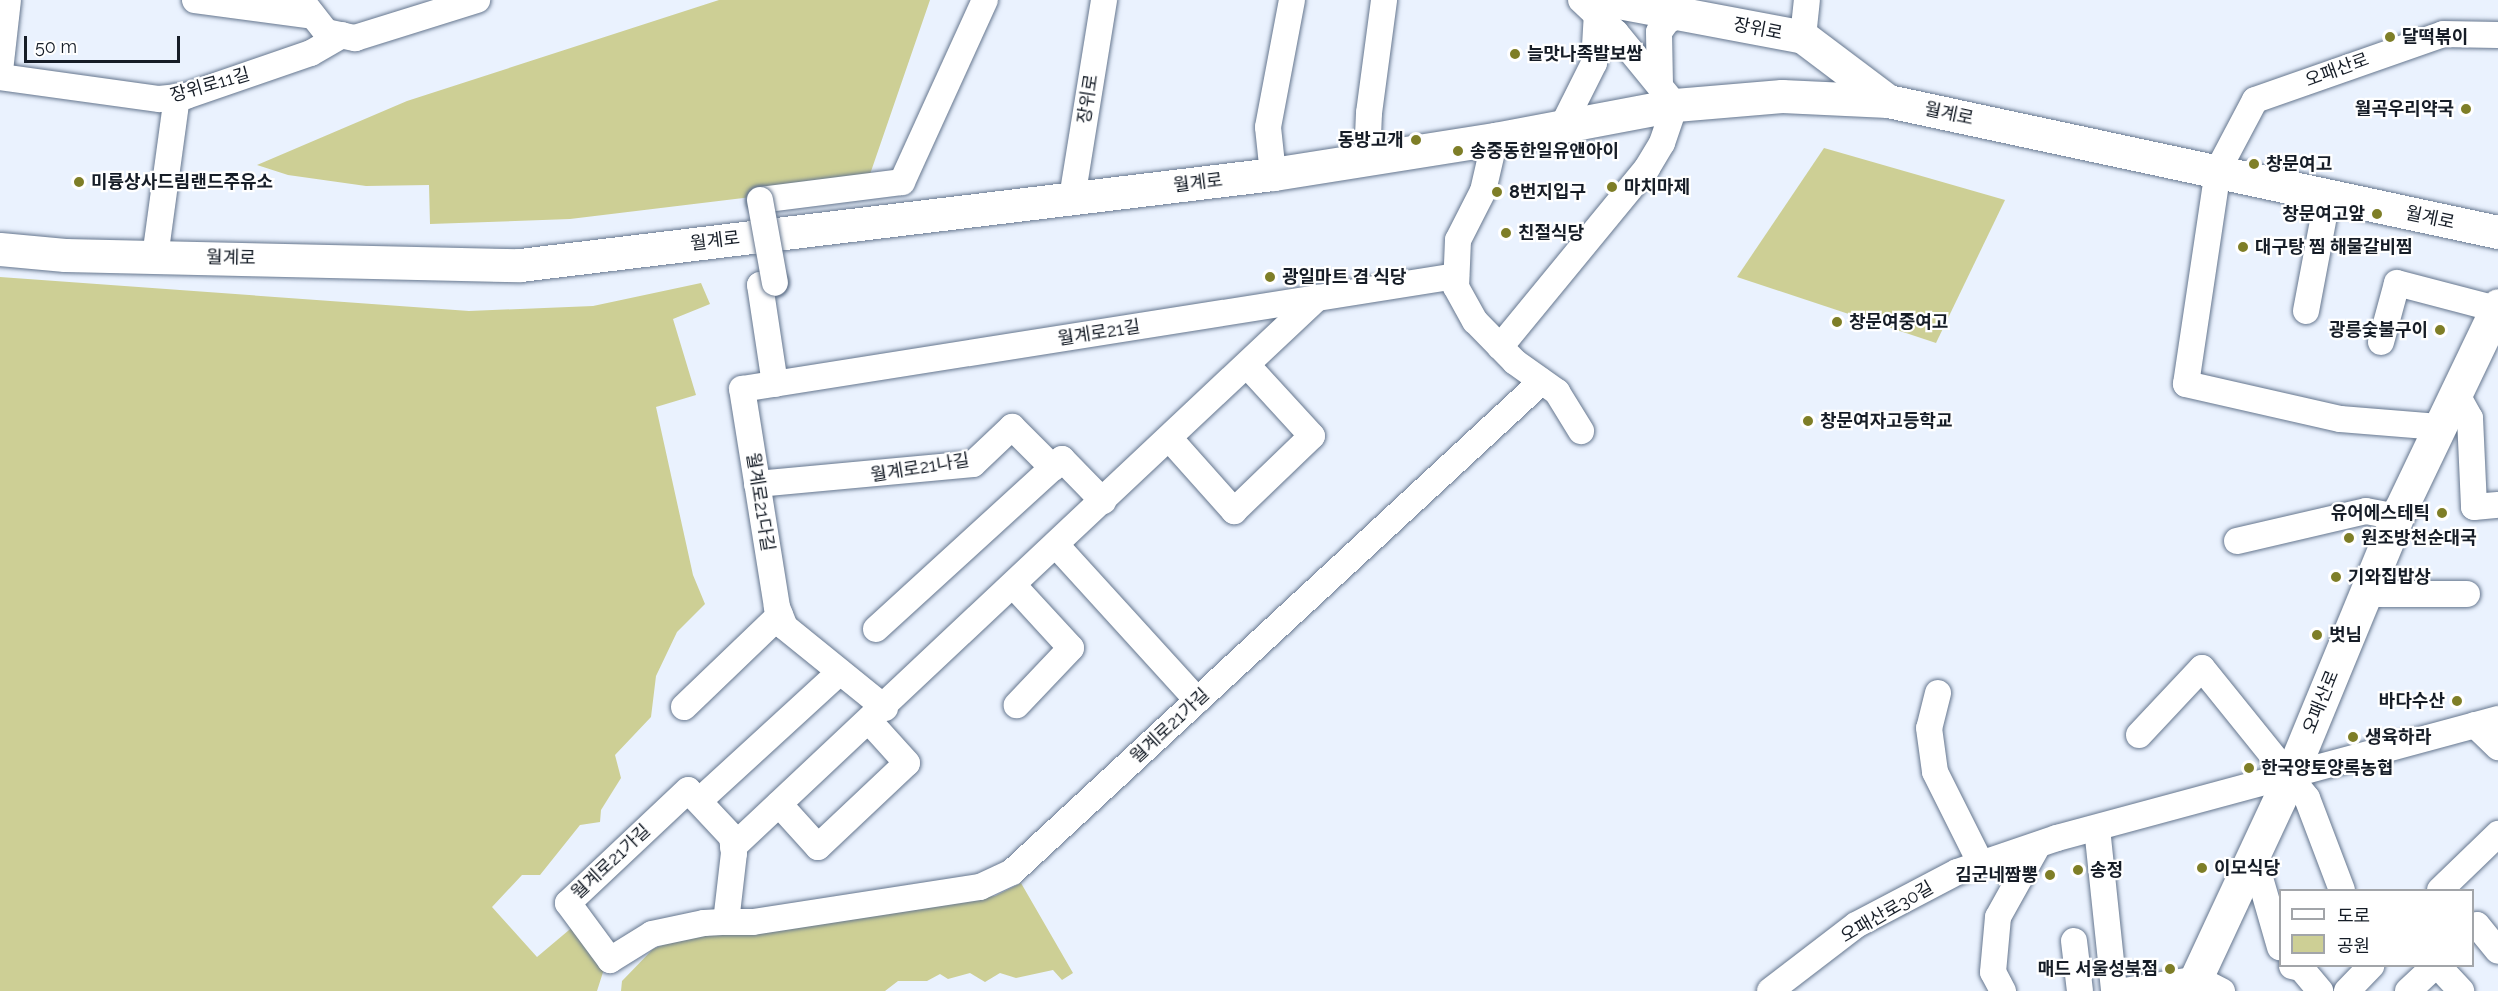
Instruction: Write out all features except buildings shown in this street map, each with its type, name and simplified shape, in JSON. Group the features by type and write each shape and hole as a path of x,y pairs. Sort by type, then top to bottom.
{"main road":[{"name":"장위로","path":"1595,4 1680,14 1803,37 1888,101"},
{"name":"월계로","path":"0,249 155,257 520,265 1273,174 1495,139 1563,125 1668,95 1782,96 1888,101 2218,170 2498,232"},
{"name":"오패산로","path":"2203,987 2254,857 2290,777 2397,517 2497,307"}],"street":[{"path":"0,71 8,0"},
{"path":"195,0 307,8 326,32 342,35"},
{"path":"775,384 760,285 775,283 760,200 902,182 985,0"},
{"name":"장위로","path":"1072,198 1104,0"},
{"path":"1273,174 1268,127 1292,0"},
{"path":"1367,159 1369,113 1384,0"},
{"path":"1803,37 1807,0"},
{"name":"장위로11길","path":"0,77 159,99 177,97 311,53 342,35 355,38 464,2"},
{"path":"1595,4 1668,95"},
{"path":"1563,125 1594,63 1595,4"},
{"path":"1500,347 1647,168 1662,143 1668,95 1659,32 1667,21 1680,14"},
{"name":"오패산로","path":"2218,170 2255,100 2443,34 2498,35"},
{"path":"155,257 177,97"},
{"path":"1495,139 1483,191 1458,240 1456,287 1474,321 1500,347 1557,392 1581,431"},
{"path":"2218,170 2186,384 2340,419 2439,427"},
{"path":"2306,311 2328,195"},
{"name":"월계로21길","path":"742,389 1456,276"},
{"name":"오패산로","path":"2380,342 2397,284 2497,307"},
{"path":"733,847 877,715 1317,298"},
{"path":"1169,438 1234,511 1312,435 1247,365"},
{"name":"월계로21가길","path":"699,801 688,790 568,903 610,960 652,934 704,923 753,922 980,887 1012,872 1542,381"},
{"name":"월계로21다길","path":"742,389 780,615 785,627 840,672 877,715"},
{"path":"2456,393 2470,418 2474,507 2498,505"},
{"name":"월계로21나길","path":"757,484 973,464 1012,427 1053,468"},
{"path":"876,629 1062,459 1104,501"},
{"path":"2237,542 2366,511 2397,517"},
{"path":"1056,545 1197,700"},
{"path":"1014,586 1071,648 1017,705"},
{"path":"2365,594 2467,594"},
{"path":"684,706 780,615"},
{"path":"2139,735 2202,668 2307,798 2341,889"},
{"path":"726,922 732,837 699,801 840,672"},
{"path":"1938,693 1929,728 1935,772 1981,864"},
{"path":"779,804 818,847 907,763 877,715"},
{"path":"2486,722 2498,747"},
{"name":"오패산로30길","path":"1770,991 1856,925 1957,872 2097,828 2486,722"},
{"path":"2097,828 2114,991"},
{"path":"2442,889 2498,834"},
{"path":"2003,991 1993,972 1998,917 2038,845"},
{"path":"2254,857 2279,944"},
{"path":"2475,927 2498,951"},
{"path":"2074,941 2080,991"},
{"path":"2296,967 2301,968 2320,991"},
{"path":"2347,991 2370,967"},
{"path":"2408,991 2435,967"},
{"path":"2437,967 2461,991"},
{"path":"2124,991 2203,987"}],"green space":[{"path":"719,0 930,0 867,183 570,219 430,224 429,185 366,186 288,175 257,165 407,101"},
{"path":"1824,148 2005,200 1936,343 1737,277"},
{"path":"0,277 469,311 593,306 701,283 710,304 673,319 696,395 656,407 693,575 705,604 677,632 656,676 651,717 615,755 621,778 601,810 600,822 580,825 540,875 522,875 492,907 537,957 575,925 604,969 597,991 0,991"},
{"path":"1021,883 1073,973 1062,980 1053,970 1016,978 1000,973 985,982 970,973 948,979 940,974 927,981 898,981 885,991 621,991 622,981 653,949 690,934 763,928 995,896"}],"place":[{"name":"달떡볶이","path":"2390,37"},
{"name":"늘맛나족발보쌈","path":"1515,54"},
{"name":"월곡우리약국","path":"2466,109"},
{"name":"동방고개","path":"1416,140"},
{"name":"송중동한일유앤아이","path":"1458,151"},
{"name":"창문여고","path":"2254,164"},
{"name":"미륭상사드림랜드주유소","path":"79,182"},
{"name":"마치마제","path":"1612,187"},
{"name":"8번지입구","path":"1497,192"},
{"name":"창문여고앞","path":"2377,214"},
{"name":"친절식당","path":"1506,233"},
{"name":"대구탕 찜 해물갈비찜","path":"2243,247"},
{"name":"광일마트 겸 식당","path":"1270,277"},
{"name":"창문여중여고","path":"1837,322"},
{"name":"광릉숯불구이","path":"2440,330"},
{"name":"창문여자고등학교","path":"1808,421"},
{"name":"유어에스테틱","path":"2442,513"},
{"name":"원조방천순대국","path":"2349,538"},
{"name":"기와집밥상","path":"2336,577"},
{"name":"벗님","path":"2317,635"},
{"name":"바다수산","path":"2457,701"},
{"name":"생육하라","path":"2353,737"},
{"name":"한국양토양록농협","path":"2249,768"},
{"name":"이모식당","path":"2202,868"},
{"name":"송정","path":"2078,870"},
{"name":"김군네짬뽕","path":"2050,875"},
{"name":"매드 서울성북점","path":"2170,969"}]}
